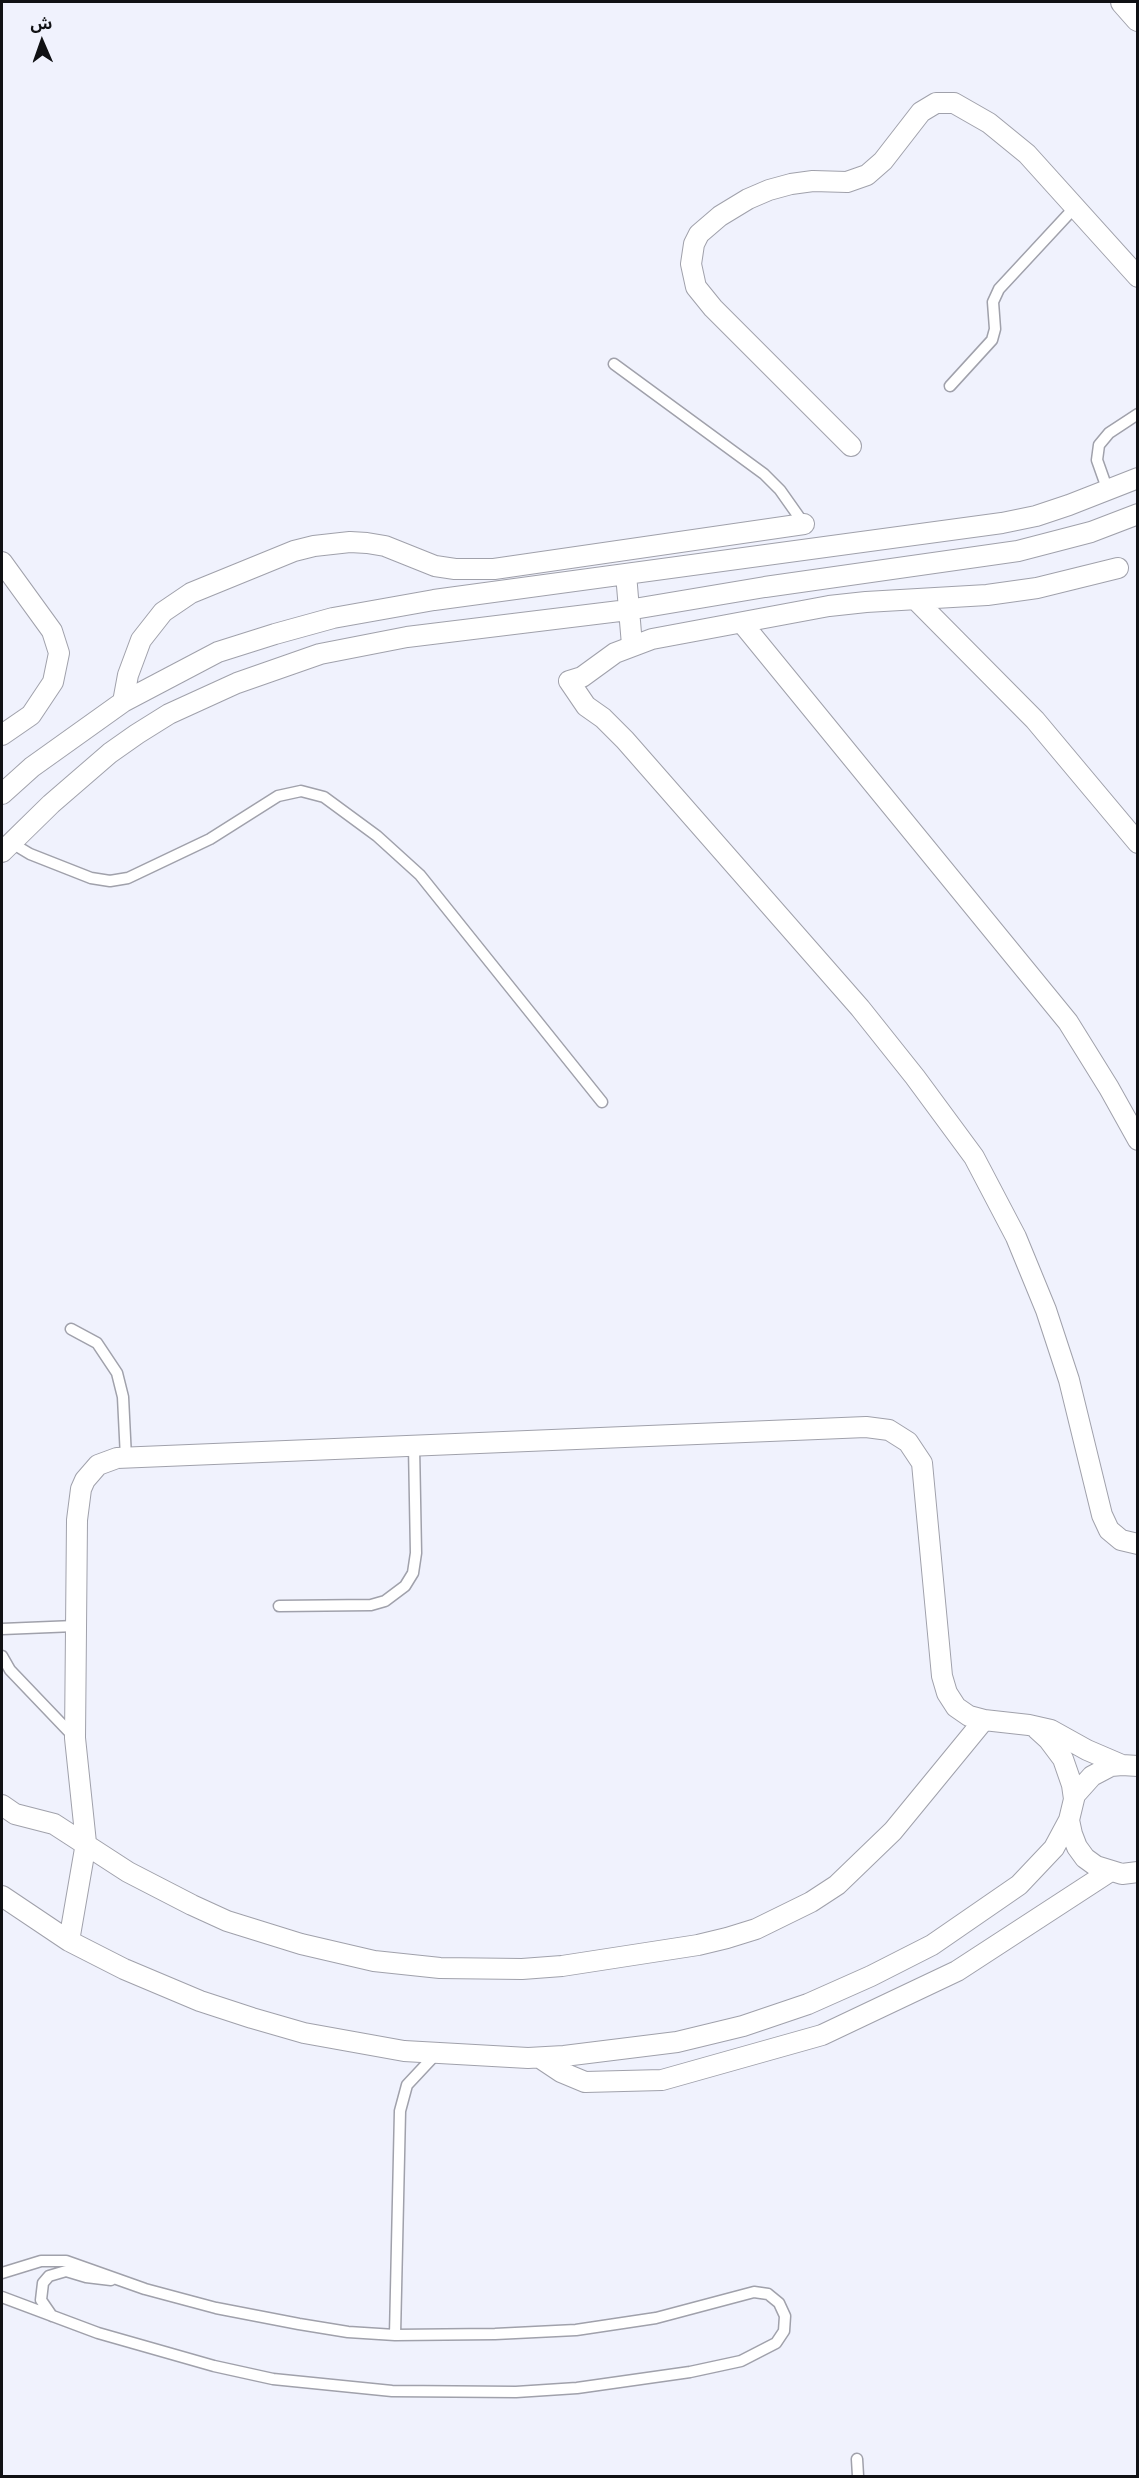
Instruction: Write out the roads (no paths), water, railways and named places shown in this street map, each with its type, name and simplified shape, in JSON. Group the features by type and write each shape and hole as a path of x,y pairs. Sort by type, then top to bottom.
{"street":[{"path":"1122,2 1137,19"},
{"path":"851,446 703,297 696,287 691,264 694,244 707,225 748,199 769,190 813,181 847,182 867,175 883,161 921,112 936,103 944,102 963,106 1010,139 1043,170 1137,277"},
{"path":"2,794 41,761 123,702 218,652 333,618 434,600 1002,523 1036,516 1108,491 1137,478"},
{"path":"6,847 110,753 137,734 178,710 237,682 278,667 363,644 628,610 765,587 1018,551 1091,532 1137,514"},
{"path":"123,702 128,675 141,640 163,612 191,593 294,551 350,542 367,543 385,546 435,566 455,569 494,569 804,524"},
{"path":"2,562 52,631 60,653 53,682 31,715 4,727"},
{"path":"1118,568 1037,588 987,595 829,606 632,645 615,653 582,678 569,681 586,706 620,734 860,1008 974,1157 1016,1237 1046,1310 1069,1380 1102,1515 1109,1530 1120,1540 1137,1544"},
{"path":"626,574 632,645"},
{"path":"916,600 1035,720 1137,843"},
{"path":"742,623 1068,1022 1109,1088 1137,1140"},
{"path":"69,1941 86,1843 75,1738 77,1530 81,1489 90,1472 107,1461 126,1458 867,1427 889,1430 908,1442 916,1452 923,1469 942,1676 947,1693 956,1707 969,1716 984,1720 1051,1730 1087,1750 1133,1765"},
{"path":"2,1805 15,1814 54,1824 128,1872 192,1905 237,1924 301,1944 374,1960 429,1967 481,1970 562,1966 698,1945 727,1938 784,1917 811,1902 837,1885 893,1831 984,1720"},
{"path":"1029,1725 1048,1738 1056,1747 1069,1777 1074,1799"},
{"path":"1133,1765 1101,1770 1092,1776 1082,1785 1074,1799 1070,1820 1072,1834 1081,1852 1096,1866 1109,1872 1122,1874 1137,1872"},
{"path":"2,1896 69,1941 149,1980 252,2018 358,2044 404,2051 540,2058 677,2042 743,2026 808,2004 871,1976 932,1945 1019,1885 1054,1848 1070,1820"},
{"path":"540,2058 561,2072 585,2082 662,2080 822,2035 957,1971 1109,1872"}],"lane":[{"path":"950,386 992,340 995,329 993,303 999,289 1076,206"},
{"path":"614,364 764,474 780,490 804,524"},
{"path":"1108,491 1097,460 1099,446 1109,433 1137,414"},
{"path":"6,847 91,878 110,881 128,878 210,839 278,796 301,791 324,797 377,836 420,875 602,1102"},
{"path":"71,1329 97,1343 117,1373 123,1396 126,1458"},
{"path":"279,1606 371,1605 386,1601 405,1586 413,1573 416,1553 414,1446"},
{"path":"2,1629 75,1626"},
{"path":"2,1656 10,1670 75,1738"},
{"path":"395,2335 400,2111 407,2085 437,2053"},
{"path":"2,2273 41,2261 52,2260 78,2264 175,2298 256,2317 348,2332 395,2335 576,2330 656,2318 754,2292 768,2294 778,2302 785,2316 784,2331 776,2343 741,2361 659,2377 577,2388 464,2392 392,2391 273,2379 155,2349 53,2318 2,2296"},
{"path":"53,2318 40,2300 43,2283 49,2276 66,2271 97,2279 120,2280"},
{"path":"857,2459 858,2476"}]}
